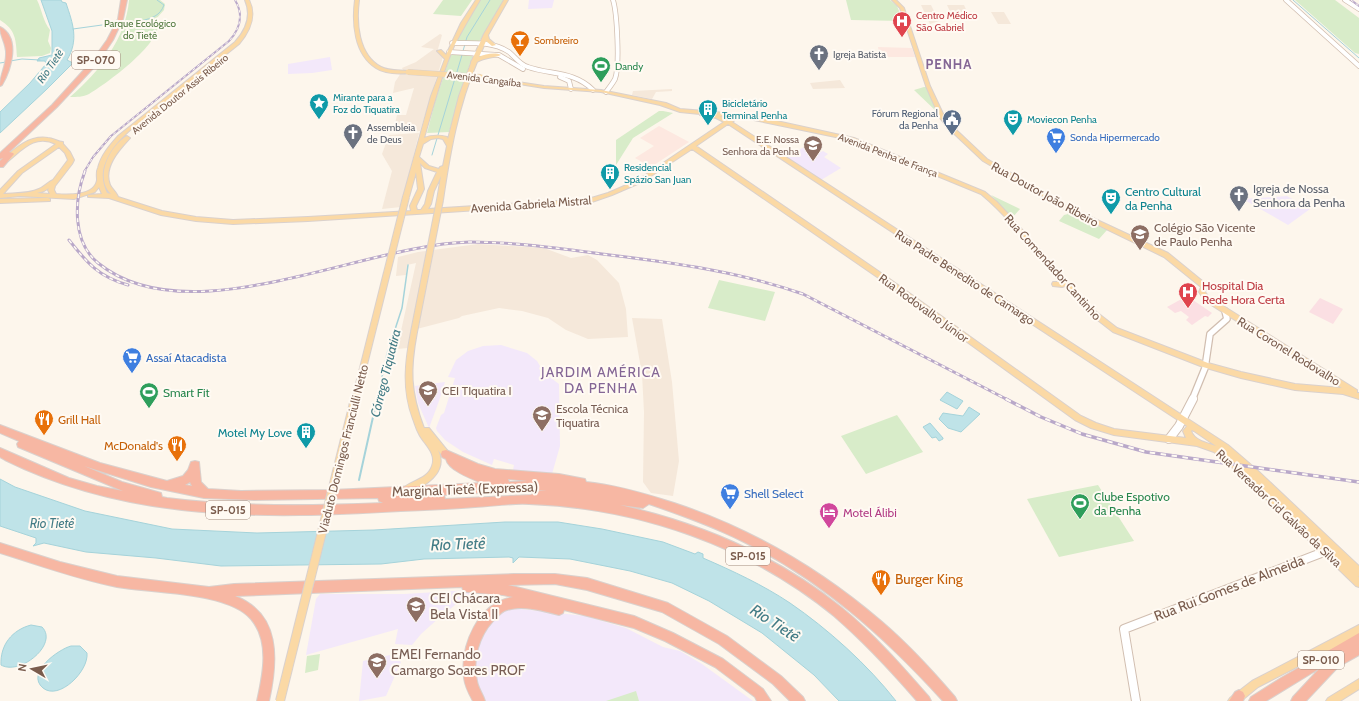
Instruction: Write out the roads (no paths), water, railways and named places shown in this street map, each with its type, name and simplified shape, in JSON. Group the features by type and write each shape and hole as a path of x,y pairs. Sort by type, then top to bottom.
{"highway":[{"name":"SP-070","path":"1,161 91,68 107,46 119,24 124,6 124,0"},
{"path":"0,29 9,42 8,64 0,84"},
{"path":"0,430 113,472 164,485 205,493 260,496 341,495 530,485 593,488 656,502 718,523 786,558 819,580 860,611 903,649 933,679 951,701"},
{"path":"0,434 121,486 199,508"},
{"name":"Marginal Tietê (Expressa)","path":"0,452 74,484 128,497 199,508 277,512 354,510 526,499 597,505 654,518 688,529 727,546 778,572 826,603 867,640 925,701"},
{"path":"446,454 468,474 499,482 522,483 530,485"},
{"path":"446,454 482,470 496,473 575,481 593,488"},
{"path":"164,485 181,483 187,480 192,475 195,465 196,484 205,493"},
{"path":"526,499 546,494 598,497 634,502 656,502"},
{"path":"341,495 351,498 452,498 464,503"},
{"path":"0,548 60,567 117,581 209,593 244,605 260,620 265,632 270,654 268,680 263,701"},
{"path":"209,593 234,590 514,579 555,579 588,584 664,607 723,640 777,680 799,701"},
{"path":"390,584 486,587 634,622 669,637 719,663 769,701"},
{"path":"479,701 470,680 469,663 472,645 480,627 500,606 516,602 570,610 586,610"},
{"name":"SP-010","path":"1255,701 1359,639"},
{"name":"SP-010","path":"1298,701 1330,667 1359,648"},
{"path":"933,679 944,701"}],"main road":[{"name":"Avenida Doutor Assis Ribeiro","path":"99,182 99,170 102,162 118,143 243,37 250,21 249,6 246,0"},
{"name":"Avenida Doutor Assis Ribeiro","path":"130,132 248,37 254,26 255,20 252,0"},
{"name":"Avenida Cangaíba","path":"357,0 357,27 362,50 379,68 408,72 481,77 538,87 593,90 702,114 737,116"},
{"path":"413,209 421,190 417,160 433,97 446,58 478,0"},
{"path":"423,212 428,204 431,191 447,161 449,146 460,101 475,53 506,0"},
{"name":"Rua Doutor João Ribeiro","path":"894,0 903,10 927,83 948,126 991,165 1065,207 1172,259 1204,286 1202,292"},
{"path":"486,34 487,40 494,45"},
{"path":"439,51 446,58"},
{"path":"473,62 486,55 499,55"},
{"name":"Avenida Cangaíba","path":"662,105 683,110"},
{"path":"657,109 672,108"},
{"path":"702,114 717,122 717,129"},
{"name":"Rua Padre Benedito de Camargo","path":"702,114 717,117 728,122 1225,447"},
{"name":"Avenida Gabriela Mistral","path":"413,209 423,212 594,200 631,186 737,116"},
{"name":"Avenida Penha de França","path":"737,116 786,124 852,139 967,185"},
{"path":"421,143 431,137 443,136 449,146"},
{"path":"1,161 24,145 31,142 38,140 51,140 61,143 71,160 51,188 54,196"},
{"path":"0,195 20,172 61,143"},
{"name":"Avenida Doutor Assis Ribeiro","path":"107,193 107,168 118,143"},
{"name":"Rua Rodovalho Júnior","path":"692,146 882,277 1078,418 1094,426 1114,432 1169,439"},
{"path":"417,160 427,167 442,172"},
{"name":"Viaduto Domingos Franciulli Netto","path":"280,701 406,197 417,160"},
{"path":"404,492 427,479 436,469 437,462 435,452 422,432 418,421 407,379 408,360 440,200 442,172"},
{"path":"9,196 42,190 58,178"},
{"path":"99,182 107,193"},
{"path":"20,194 74,197 86,194 96,189 99,182"},
{"name":"Rua Comendador Cantinho","path":"967,185 983,193 995,203 1078,298 1097,318 1115,330 1206,365 1271,382 1329,389 1359,395"},
{"name":"Avenida Gabriela Mistral","path":"64,199 78,199 107,193 119,199 161,213 218,221 256,221 396,214 428,204 444,210"},
{"path":"0,195 64,199"},
{"path":"0,201 64,199"},
{"path":"1055,284 1062,285 1064,281"},
{"name":"Rua Coronel Rodovalho","path":"1202,292 1207,300 1359,395"},
{"name":"Rua Comendador Cantinho","path":"1329,389 1336,386 1349,388"},
{"path":"418,421 446,454"},
{"path":"1196,428 1188,428 1187,433 1190,438 1197,443"},
{"name":"Rua Vereador Cid Galvão da Silva","path":"1169,439 1211,446 1222,453 1330,549 1359,572"},
{"name":"Rua Vereador Cid Galvão da Silva","path":"1225,447 1245,464 1330,549 1359,583"},
{"path":"1235,699 1255,684 1359,630"},
{"path":"1331,701 1359,684"}],"street":[{"path":"606,92 615,78 617,61 616,9 613,0"},
{"path":"1286,0 1359,66"},
{"path":"1345,0 1359,9"},
{"path":"454,43 494,45 509,52 527,67 577,78 593,90"},
{"path":"449,52 499,55 523,69 561,77 569,81 577,78"},
{"path":"569,81 571,89"},
{"path":"1169,439 1174,435 1183,419 1198,387 1206,365 1210,334 1227,319 1225,311"},
{"name":"Rua Rui Gomes de Almeida","path":"1136,701 1124,629 1330,549"}],"water":[{"name":"Rio Tietê","path":"41,0 61,0 62,2 66,3 74,32 73,46 67,60 73,63 0,133 0,112 30,83 46,64 45,61 37,61 39,58 52,55 52,31"},
{"path":"947,392 963,401 957,409 940,400"},
{"path":"969,407 980,414 961,432 948,428 939,419 943,413 963,416"},
{"path":"930,423 943,439 939,441 936,437 932,438 923,427"},
{"name":"Rio Tietê","path":"0,479 15,487 85,511 172,529 257,533 374,530 505,522 558,522 602,529 663,542 695,554 698,552 703,554 703,558 748,579 790,603 819,624 847,648 873,674 896,701 839,701 814,675 762,633 709,601 672,583 630,571 570,559 519,557 513,563 513,558 509,557 424,559 381,564 221,566 156,558 86,552 44,543 33,546 36,543 36,538 0,526"},
{"path":"31,625 42,627 46,634 42,649 27,662 18,666 9,667 1,665 1,658 8,639 24,627"},
{"path":"71,646 80,646 87,653 83,668 72,682 57,691 50,691 43,688 39,682 38,676 41,669 52,657"}],"waterway":[{"path":"141,21 152,18 160,12 164,5 157,0"},
{"name":"Córrego Tiquatira","path":"463,51 467,37 490,0"},
{"path":"1293,0 1359,58"},
{"path":"73,29 102,25"},
{"name":"Córrego Tiquatira","path":"432,155 462,55"},
{"path":"10,61 22,59 40,60"},
{"path":"0,63 6,62"},
{"name":"Córrego Tiquatira","path":"377,400 387,354 402,308 408,265"},
{"name":"Córrego Tiquatira","path":"359,480 377,399"}],"railway":[{"path":"84,172 93,157 111,136 229,41 236,32 240,22 238,6 235,0"},
{"path":"1351,0 1359,6"},
{"path":"85,171 81,182 77,207 83,244 98,263 136,283 179,291 227,289 278,281 427,247 470,242 488,242 557,248 635,258 732,274 803,294 1008,400"},
{"path":"69,240 94,268 109,278 128,285"},
{"path":"1006,399 1041,417 1082,434 1146,452 1359,482"}],"place":[{"name":"Centro Médico São Gabriel","path":"902,38"},
{"name":"Sombreiro","path":"520,57"},
{"name":"Igreja Batista","path":"819,71"},
{"name":"Dandy","path":"601,83"},
{"name":"Mirante para a Foz do Tiquatira","path":"319,120"},
{"name":"Bicicletário Terminal Penha","path":"708,126"},
{"name":"Fórum Regional da Penha","path":"952,136"},
{"name":"Moviecon Penha","path":"1013,136"},
{"name":"Assembleia de Deus","path":"353,150"},
{"name":"Sonda Hipermercado","path":"1056,154"},
{"name":"E.E. Nossa Senhora da Penha","path":"813,162"},
{"name":"Residencial Spázio San Juan","path":"610,190"},
{"name":"Igreja de Nossa Senhora da Penha","path":"1239,212"},
{"name":"Centro Cultural da Penha","path":"1111,215"},
{"name":"Colégio São Vicente de Paulo Penha","path":"1140,251"},
{"name":"Hospital Dia Rede Hora Certa","path":"1188,309"},
{"name":"Assaí Atacadista","path":"132,374"},
{"name":"CEI TIquatira I","path":"428,407"},
{"name":"Smart Fit","path":"149,409"},
{"name":"Escola Técnica Tiquatira","path":"542,432"},
{"name":"Grill Hall","path":"44,436"},
{"name":"Motel My Love","path":"306,449"},
{"name":"McDonald's","path":"177,462"},
{"name":"Shell Select","path":"730,510"},
{"name":"Clube Espotivo da Penha","path":"1080,520"},
{"name":"Motel Álibi","path":"829,529"},
{"name":"Burger King","path":"881,596"},
{"name":"CEI Chácara Bela Vista II","path":"416,623"},
{"name":"EMEI Fernando Camargo Soares PROF","path":"377,679"}],"district":[{"name":"PENHA","path":"949,64"},
{"name":"JARDIM AMÉRICA DA PENHA","path":"601,380"}],"park label":[{"name":"Parque Ecológico do Tietê","path":"140,28"}]}
